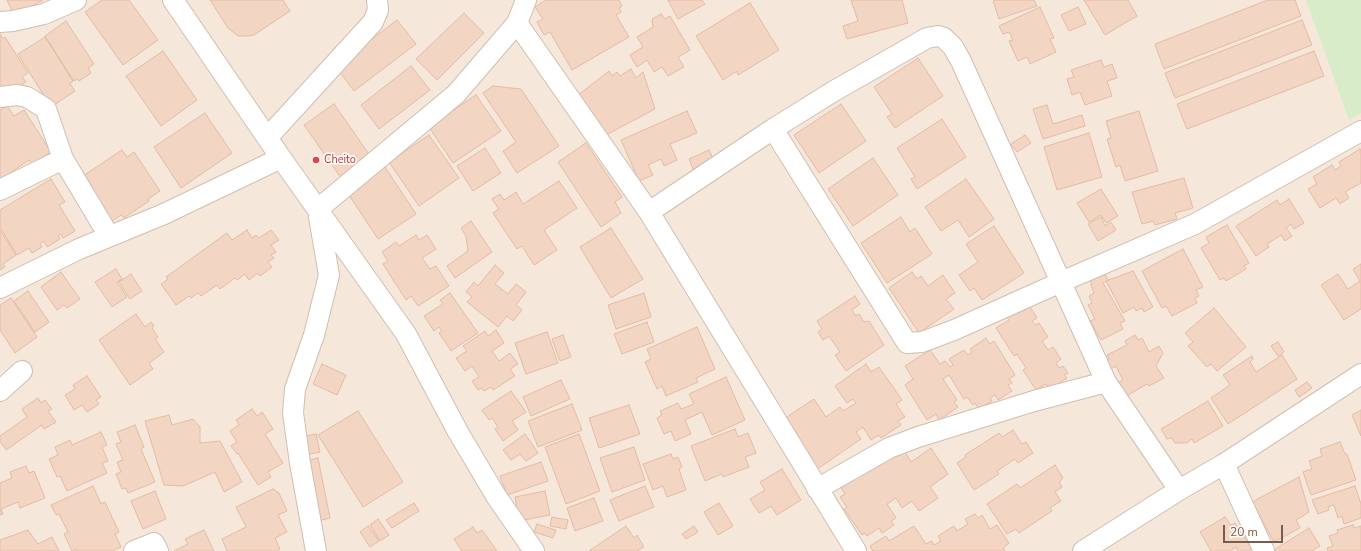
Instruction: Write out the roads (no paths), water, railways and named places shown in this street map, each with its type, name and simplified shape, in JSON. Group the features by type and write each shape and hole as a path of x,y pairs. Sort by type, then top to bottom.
{"street":[{"path":"0,22 13,21 44,14 76,0"},
{"path":"173,0 281,158 406,334 458,432 492,489 534,551"},
{"path":"268,137 373,22 378,10 377,0"},
{"path":"318,209 456,94 517,22 526,0"},
{"path":"517,22 649,212 856,551"},
{"path":"649,212 773,129 834,91 927,38 938,36 944,38 953,47 961,61 1106,382 1179,490"},
{"path":"0,97 17,95 27,97 46,109 63,159 109,236"},
{"path":"773,129 907,343 922,342 954,330 1195,224 1361,131"},
{"path":"0,288 79,249 164,214 281,158"},
{"path":"0,190 63,159"},
{"path":"313,550 293,413 295,389 314,335 329,275 325,243 318,209"},
{"path":"0,391 22,371"},
{"path":"1083,551 1179,490 1224,464 1361,374"},
{"path":"817,489 889,448 918,437 1034,401 1106,382"},
{"path":"1224,464 1264,551"},
{"path":"134,551 154,543 158,551"}],"place":[{"name":"Cheito","path":"316,160"}]}
